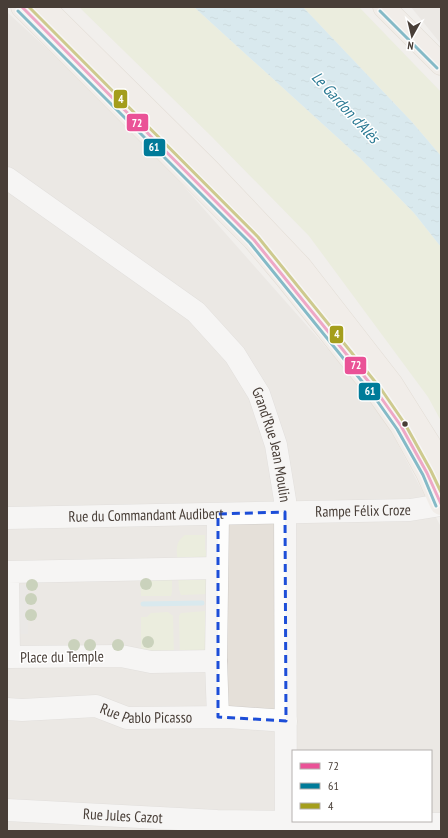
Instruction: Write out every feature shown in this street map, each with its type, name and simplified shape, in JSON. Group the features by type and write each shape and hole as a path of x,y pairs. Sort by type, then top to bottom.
{"main road":[{"path":"22,7 199,184 263,251 372,386 397,420 427,473 441,504"},
{"path":"44,7 208,170 300,267 392,384 429,442 441,467"},
{"path":"384,7 441,64"}],"street":[{"name":"Grand'Rue Jean Moulin","path":"7,178 196,312 235,355 259,394 276,445 285,500 286,827"},
{"name":"Rampe Félix Croze","path":"285,512 410,510 441,504"},
{"name":"Rue du Commandant Audibert","path":"7,518 285,512"},
{"path":"218,514 216,661 218,717"},
{"name":"Place du Temple","path":"216,661 151,662 121,656 9,657 8,572 217,568"},
{"name":"Rue Pablo Picasso","path":"7,709 22,710 96,706 127,718 218,717 286,721"},
{"name":"Rue Jules Cazot","path":"7,810 217,826 286,827 441,824"}],"highlighted area":[{"path":"285,512 286,721 218,717 218,514"}],"shaded area":[{"path":"411,7 441,7 441,44"},
{"path":"7,12 127,122 378,406 441,527 441,831 7,831"},
{"path":"15,585 28,585 28,634 15,634"}],"green space":[{"path":"79,7 194,7 360,158 414,213 441,247 441,421 428,397 309,236 212,137"},
{"path":"303,7 359,7 441,92 441,156 412,122"},
{"path":"185,535 205,535 205,550 210,552 209,557 178,563 178,544"},
{"path":"140,572 172,572 171,596 141,596"},
{"path":"178,572 210,575 207,594 181,595 179,589"},
{"path":"206,611 211,649 180,659 179,616 181,613"},
{"path":"168,612 173,616 174,658 141,652 141,617 147,617 151,613"}],"water":[{"name":"Le Gardon d'Alès","path":"194,7 303,7 412,122 441,156 441,247 414,213 360,158"}],"waterway":[{"path":"143,604 202,603"}],"transit line":[{"name":"72","path":"22,7 254,240 377,392 401,426 427,473 441,504"},
{"name":"4","path":"29,7 258,237 381,389 405,424 441,492"},
{"name":"61","path":"18,11 250,243 373,395 397,429 423,475 436,506"},
{"name":"61","path":"380,11 437,68"}]}
